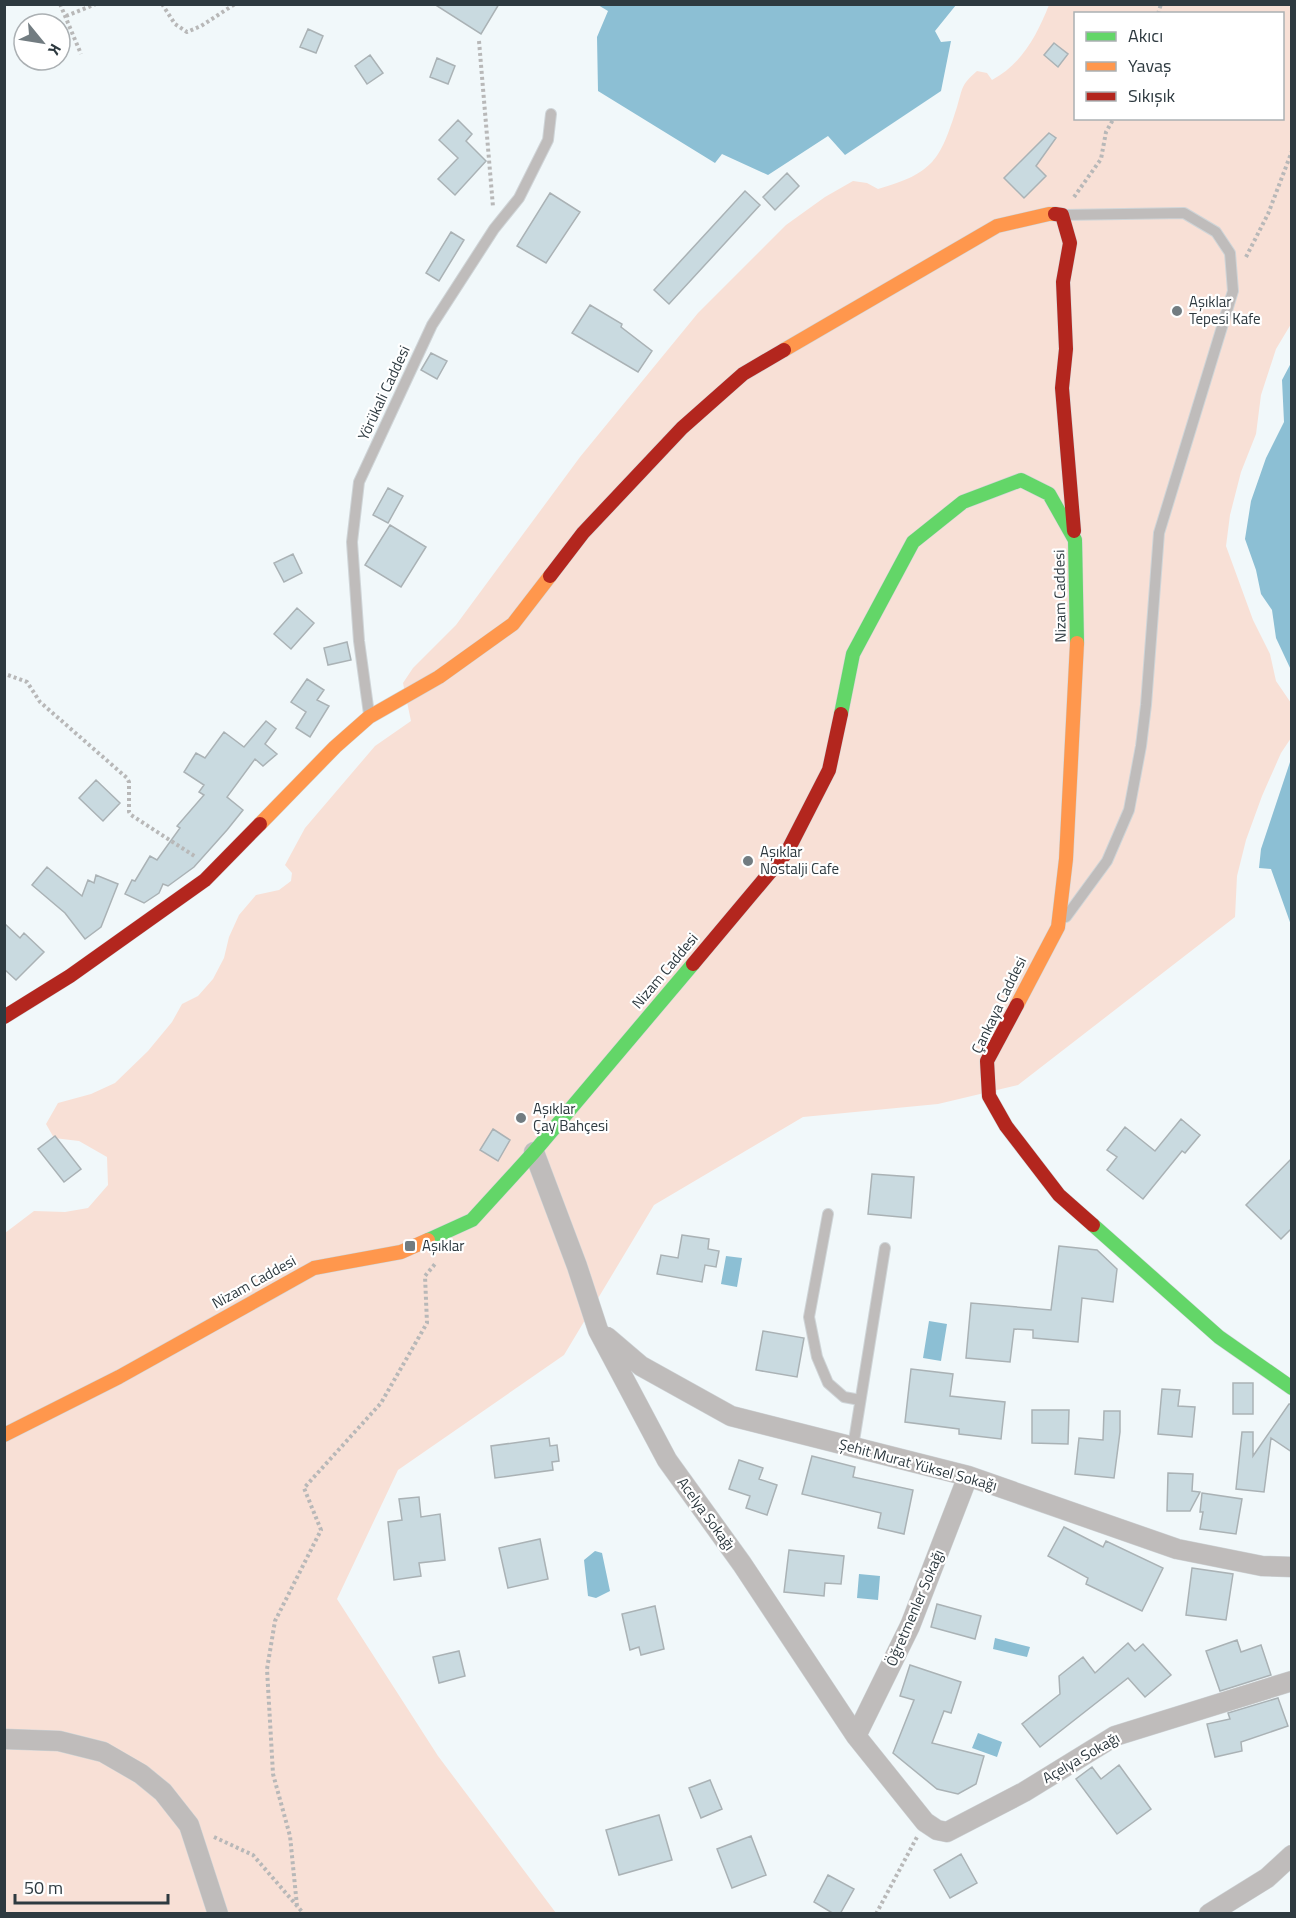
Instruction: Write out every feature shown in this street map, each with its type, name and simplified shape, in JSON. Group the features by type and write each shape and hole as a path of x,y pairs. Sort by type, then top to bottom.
{"street":[{"path":"4,1017 70,976 205,880 335,747 369,717 440,677 513,624 583,534 682,428 743,374 997,226 1049,214 1062,215 1070,243 1063,282 1066,349 1062,388 1075,540"},
{"name":"Nizam Caddesi","path":"4,1435 118,1377 314,1268 401,1252 472,1220 534,1152 787,852 829,770 853,654 913,542 963,502 1021,480 1049,494 1075,540 1077,654"},
{"name":"Çankaya Caddesi","path":"1077,654 1066,859 1058,927 987,1061 988,1096 1006,1126 1059,1195 1220,1336 1292,1388"},
{"name":"Acelya Sokağı","path":"534,1152 577,1266 598,1330 667,1460 742,1564 856,1736 925,1822 937,1830 947,1832"},
{"name":"Şehit Murat Yüksel Sokağı","path":"598,1330 641,1366 731,1416 968,1476 1177,1549 1262,1566 1292,1567"},
{"name":"Öğretmenler Sokağı","path":"856,1736 910,1626 968,1476"},
{"name":"Açelya Sokağı","path":"947,1832 1024,1792 1115,1736 1292,1681"},
{"path":"4,1739 59,1741 103,1752 141,1774 164,1792 189,1825 218,1914"},
{"path":"1209,1914 1267,1878 1292,1855"}],"lane":[{"name":"Yörükali Caddesi","path":"369,717 359,641 352,542 359,482 432,325 494,229 519,198 548,140 550,114"},
{"path":"1058,927 1082,898 1107,861 1129,810 1146,705 1159,533 1233,291 1230,253 1216,232 1184,213 1062,215"},
{"path":"828,1214 809,1317 817,1357 828,1383 844,1397 860,1400"},
{"path":"853,1447 885,1248"}],"path":[{"path":"72,14 96,4"},
{"path":"162,4 175,24 187,32 201,26 235,4"},
{"path":"72,31 81,54"},
{"path":"479,41 494,229"},
{"path":"1062,215 1101,159 1106,132 1113,120"},
{"path":"1232,281 1268,214 1292,151"},
{"path":"8,675 27,682 40,702 127,778 131,815 185,848 215,870"},
{"path":"297,1906 290,1836 273,1773 267,1670 275,1621 321,1530 304,1488 381,1403 427,1323 425,1276 439,1260"},
{"path":"876,1914 925,1822"},
{"path":"189,1825 253,1855 304,1914"}],"shaded area":[{"path":"1049,5 1291,5 1291,324 1276,349 1261,395 1256,434 1241,472 1230,515 1226,546 1253,620 1270,654 1276,681 1291,703 1291,738 1281,753 1262,796 1246,840 1237,876 1235,917 1018,1085 938,1104 803,1117 654,1205 564,1355 398,1470 337,1599 438,1756 556,1913 5,1914 5,1233 34,1211 65,1212 88,1208 108,1185 107,1157 79,1141 54,1138 46,1124 58,1103 91,1094 115,1083 148,1051 172,1022 182,1004 198,996 213,979 224,958 229,937 239,915 256,895 279,890 291,881 292,873 285,865 305,828 375,746 411,721 403,683 413,668 456,625 580,457 698,313 786,225 825,197 853,181 867,183 878,189 912,177 923,170 932,162 945,140 965,83 977,71 987,73 992,80 1003,73 1020,57 1034,38"}],"water":[{"path":"598,5 956,5 935,31 941,42 951,41 941,91 845,155 828,136 768,175 722,154 715,163 598,91 597,37 608,11"},
{"path":"1291,363 1291,670 1276,638 1272,610 1261,594 1256,570 1245,539 1251,501 1266,458 1284,422 1282,380"},
{"path":"1291,759 1291,925 1271,869 1259,868 1261,849"},
{"path":"726,1256 742,1258 737,1287 721,1284"},
{"path":"929,1321 947,1324 941,1361 923,1358"},
{"path":"595,1551 602,1553 610,1591 596,1598 588,1596 584,1560"},
{"path":"859,1574 880,1576 878,1600 857,1598"},
{"path":"995,1638 1030,1647 1027,1657 993,1649"},
{"path":"978,1733 1002,1742 997,1757 972,1748"}],"building":[{"path":"434,4 499,4 481,34"},
{"path":"308,29 323,36 316,53 300,47"},
{"path":"1054,43 1068,54 1058,67 1044,55"},
{"path":"370,55 383,73 367,84 355,66"},
{"path":"437,58 455,66 448,84 430,77"},
{"path":"458,120 472,134 466,141 486,161 455,195 438,179 458,158 439,140"},
{"path":"1049,133 1056,138 1036,166 1046,176 1024,198 1004,178"},
{"path":"787,173 799,186 775,210 763,197"},
{"path":"745,191 760,205 669,304 654,290"},
{"path":"550,193 580,212 546,263 517,246"},
{"path":"451,232 464,240 439,281 426,273"},
{"path":"590,305 622,324 621,327 652,351 638,372 572,333"},
{"path":"431,353 447,361 437,379 421,370"},
{"path":"388,488 403,496 388,523 373,515"},
{"path":"390,525 426,547 401,587 365,565"},
{"path":"293,554 302,573 284,582 274,563"},
{"path":"297,608 314,623 291,649 274,634"},
{"path":"347,642 351,660 328,665 324,648"},
{"path":"307,679 324,690 317,700 329,706 310,737 296,728 306,712 291,702"},
{"path":"266,721 276,729 265,744 277,754 263,766 255,759 227,797 243,810 227,830 194,867 168,886 163,884 159,893 144,903 125,894 132,880 135,881 150,856 157,860 180,828 177,826 204,795 199,792 204,785 184,772 196,753 205,758 224,732 244,747"},
{"path":"96,780 120,803 103,821 79,798"},
{"path":"47,867 82,896 88,880 94,883 96,875 118,884 101,927 85,939 65,913 32,885"},
{"path":"4,923 20,938 24,933 44,952 16,980 4,969"},
{"path":"1181,1119 1200,1135 1185,1153 1182,1151 1143,1199 1107,1170 1117,1157 1107,1150 1125,1127 1155,1151"},
{"path":"493,1129 510,1140 498,1161 480,1150"},
{"path":"55,1136 81,1169 64,1182 38,1149"},
{"path":"1292,1158 1292,1228 1281,1239 1246,1205"},
{"path":"872,1174 914,1177 911,1218 868,1214"},
{"path":"682,1235 709,1239 708,1249 719,1251 716,1267 705,1265 702,1282 657,1274 661,1255 678,1258"},
{"path":"1059,1246 1097,1250 1117,1269 1113,1302 1082,1298 1078,1342 1033,1338 1033,1330 1014,1329 1010,1362 966,1358 971,1303 1051,1310"},
{"path":"763,1331 804,1338 797,1377 756,1370"},
{"path":"911,1369 953,1374 950,1396 1005,1402 1001,1439 959,1434 959,1429 905,1422"},
{"path":"1233,1383 1253,1383 1253,1414 1233,1414"},
{"path":"1162,1389 1180,1390 1178,1406 1195,1407 1192,1437 1158,1434"},
{"path":"1289,1404 1292,1404 1292,1452 1271,1438 1264,1492 1236,1489 1242,1432 1253,1432 1253,1456"},
{"path":"1032,1410 1069,1410 1068,1444 1032,1443"},
{"path":"1104,1411 1120,1411 1120,1432 1114,1478 1075,1474 1079,1438 1103,1440"},
{"path":"549,1438 550,1446 557,1445 559,1461 552,1462 553,1470 495,1478 491,1446"},
{"path":"812,1456 855,1467 853,1477 913,1490 904,1534 878,1528 881,1513 802,1494"},
{"path":"739,1460 763,1468 759,1479 777,1485 767,1515 746,1508 750,1496 729,1489"},
{"path":"1168,1473 1193,1474 1192,1491 1200,1492 1190,1511 1167,1511"},
{"path":"1202,1493 1242,1499 1236,1534 1200,1529 1203,1512 1200,1512"},
{"path":"419,1497 421,1517 440,1514 445,1560 419,1563 421,1576 394,1580 388,1522 402,1520 399,1499"},
{"path":"1064,1527 1103,1547 1106,1541 1163,1568 1142,1611 1086,1584 1088,1578 1048,1556"},
{"path":"540,1539 548,1579 508,1588 499,1548"},
{"path":"789,1550 844,1556 841,1584 825,1583 824,1596 784,1592"},
{"path":"1192,1568 1233,1574 1226,1620 1186,1615"},
{"path":"937,1604 981,1616 975,1639 931,1627"},
{"path":"655,1606 664,1649 641,1655 639,1647 630,1650 622,1614"},
{"path":"1237,1640 1241,1652 1261,1645 1271,1675 1220,1691 1206,1651"},
{"path":"1128,1643 1135,1651 1143,1644 1171,1675 1145,1697 1128,1678 1040,1747 1022,1724 1060,1694 1059,1676 1083,1657 1095,1673"},
{"path":"459,1651 465,1676 439,1683 433,1657"},
{"path":"910,1665 961,1682 951,1713 944,1711 932,1743 984,1756 976,1784 958,1794 937,1789 893,1753 914,1700 900,1696"},
{"path":"1278,1698 1288,1726 1241,1742 1242,1751 1215,1757 1207,1724 1230,1719 1228,1713"},
{"path":"1119,1765 1151,1809 1117,1834 1076,1779 1092,1767 1101,1779"},
{"path":"710,1780 722,1809 701,1818 689,1788"},
{"path":"659,1815 672,1860 619,1875 606,1830"},
{"path":"751,1836 766,1875 732,1888 717,1849"},
{"path":"961,1854 977,1883 950,1898 934,1870"},
{"path":"828,1875 854,1889 840,1914 834,1914 814,1902"}],"traffic: fast":[{"path":"841,714 853,654 913,542 963,502 1021,480 1049,494 1075,540 1077,643"},
{"path":"428,1240 472,1220 534,1152 693,964"},
{"path":"1093,1225 1219,1337 1292,1388"}],"traffic: slow":[{"path":"784,350 997,226 1055,214"},
{"path":"260,824 335,747 369,717 439,677 513,624 550,576"},
{"path":"1017,1005 1058,927 1066,859 1077,643"},
{"path":"4,1435 119,1377 314,1268 401,1252 428,1240"}],"traffic: jam":[{"path":"1055,214 1062,215 1070,243 1063,282 1066,349 1062,388 1074,531"},
{"path":"550,576 583,533 682,428 743,374 784,350"},
{"path":"693,964 787,852 829,770 841,714"},
{"path":"4,1017 70,976 205,880 260,824"},
{"path":"1017,1005 987,1061 989,1096 1006,1126 1059,1195 1093,1225"}],"place":[{"name":"Aşıklar Tepesi Kafe","path":"1177,311"},
{"name":"Aşıklar Nostalji Cafe","path":"748,861"},
{"name":"Aşıklar Çay Bahçesi","path":"521,1118"},
{"name":"Aşıklar","path":"410,1246"}]}
